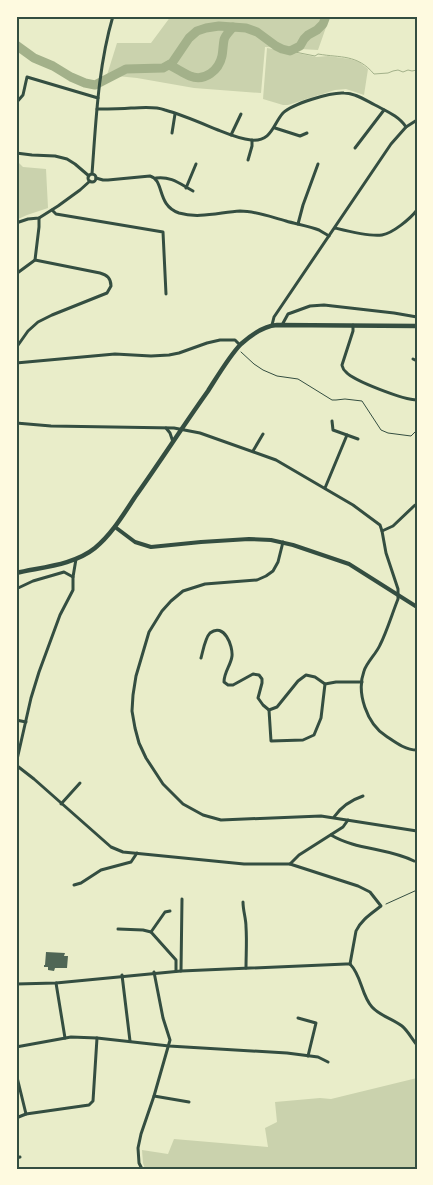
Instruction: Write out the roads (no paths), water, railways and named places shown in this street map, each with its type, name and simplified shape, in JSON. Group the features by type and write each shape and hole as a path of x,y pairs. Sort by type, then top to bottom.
{"main road":[{"path":"16,573 76,558 94,549 106,538 239,346 260,330 282,325 417,326"}],"street":[{"path":"90,181 88,178 90,175 99,85 108,33 113,16"},
{"path":"16,103 23,95 27,77 98,98"},
{"path":"97,109 163,109 231,135 252,140 266,136 274,128 285,111 333,93 343,93 352,94 384,110 399,119 406,127"},
{"path":"355,148 384,110"},
{"path":"172,133 175,114"},
{"path":"231,135 241,114"},
{"path":"272,326 274,317 391,144 406,127 417,120"},
{"path":"274,128 300,136 307,133"},
{"path":"248,160 252,140"},
{"path":"16,153 55,156 67,159 90,175 103,180 150,176 170,178 193,192"},
{"path":"186,188 196,164"},
{"path":"298,224 302,205 318,164"},
{"path":"16,223 39,218 96,178"},
{"path":"156,178 164,200 173,210 179,213 211,215 243,211 298,224 318,230 329,236"},
{"path":"52,210 56,214 163,232 166,294"},
{"path":"335,228 375,235 386,234 408,220 417,210"},
{"path":"16,274 35,260 40,227 39,218"},
{"path":"16,348 28,331 38,322 107,293 112,286 109,278 100,273 35,260"},
{"path":"282,325 288,314 310,306 324,305 417,317"},
{"path":"353,325 353,332 342,365 344,371 358,381 405,398 417,400"},
{"path":"16,363 115,354 169,355 220,340 234,340 239,346"},
{"path":"332,421 333,430 358,439"},
{"path":"16,423 51,426 166,427 200,433 276,460 375,520 382,531 398,595 383,640 364,671 362,694 369,718 381,733 403,747 417,750"},
{"path":"166,427 173,442"},
{"path":"253,451 263,434"},
{"path":"325,488 347,435"},
{"path":"382,531 393,526 417,504"},
{"path":"115,527 135,542 151,547 240,539 284,542 349,564 417,607"},
{"path":"284,542 278,562 273,571 266,576 257,580 205,584 183,591 162,611 149,632 136,676 133,703 135,728 139,743 146,758 163,784 183,804 203,815 221,820 308,816 334,818 417,831"},
{"path":"76,558 73,577 74,590 60,615 39,672 16,764 111,848 123,852 244,864 290,864 358,886 370,892 381,906 367,916 358,926 350,964"},
{"path":"60,563 64,572 73,577"},
{"path":"16,590 33,581 64,572"},
{"path":"201,658 210,634 216,631 224,633 229,638 232,657 224,676 224,682 228,685 233,685 253,674 258,675 262,679 262,683 258,698 262,705 269,710"},
{"path":"269,710 277,707 298,681 306,675 315,677 325,684 362,682"},
{"path":"269,710 271,741 303,740 314,735 320,718 325,684"},
{"path":"16,720 26,722"},
{"path":"61,804 80,783"},
{"path":"334,818 339,810 363,796"},
{"path":"290,864 299,855 343,827 348,820"},
{"path":"331,835 338,840 414,861"},
{"path":"74,885 102,870 131,862 137,853"},
{"path":"181,971 182,900"},
{"path":"243,902 243,912 246,920 246,968"},
{"path":"151,932 165,912 170,911"},
{"path":"118,929 151,932 176,960 176,971"},
{"path":"16,984 154,972 350,964 356,970 372,1007 380,1014 405,1028 417,1045"},
{"path":"142,1169 139,1163 138,1148 141,1134 170,1040 163,1018 154,972"},
{"path":"122,975 130,1041"},
{"path":"56,982 65,1038"},
{"path":"298,1018 316,1023 308,1056"},
{"path":"16,1047 65,1038 97,1038 169,1046 287,1053 318,1057 328,1062"},
{"path":"16,1118 26,1114 89,1105 93,1101 97,1038"},
{"path":"16,1073 26,1114"},
{"path":"154,1096 189,1102"}],"waterway":[{"path":"16,45 34,58 53,66 71,77 95,85 126,69 163,68 172,63 189,38 197,31 206,28 219,26 246,28 257,32 276,46 290,51 300,46 308,35 317,30 323,24 326,16"},
{"path":"169,65 187,75 196,77 210,74 218,66 226,35 233,27"},
{"path":"290,51 315,56 318,54 348,58 361,63 374,74 398,70 403,72 417,70"}]}
